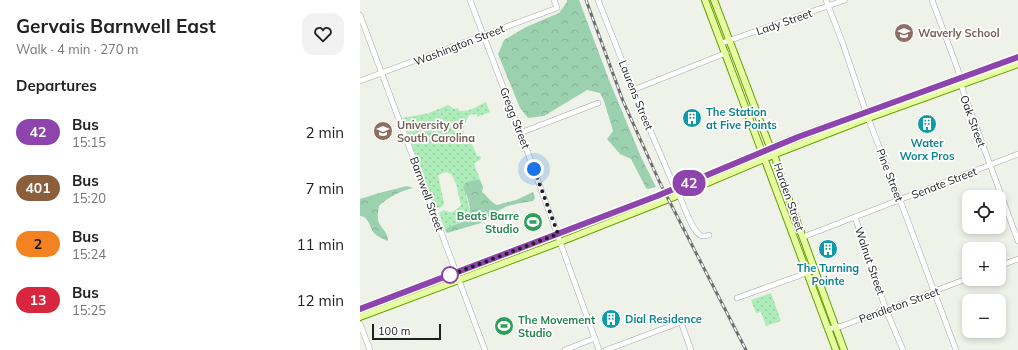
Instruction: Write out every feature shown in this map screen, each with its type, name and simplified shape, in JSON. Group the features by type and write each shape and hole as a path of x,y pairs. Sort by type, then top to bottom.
{"main road":[{"name":"Harden Street","path":"705,0 836,350"},
{"name":"Harden Street","path":"714,0 774,154 802,237 844,350"},
{"path":"360,317 560,242 679,195 959,77 1018,57"},
{"path":"360,309 676,188 771,148 960,85 1018,64"}],"street":[{"name":"Gregg Street","path":"470,0 558,234 599,350"},
{"name":"Washington Street","path":"360,82 557,8 554,0"},
{"name":"Laurens Street","path":"598,0 634,90 676,188"},
{"name":"Pine Street","path":"826,0 933,293 956,350"},
{"name":"Lady Street","path":"722,43 845,0"},
{"name":"Oak Street","path":"932,0 958,70 960,85 1018,241"},
{"name":"Barnwell Street","path":"360,15 485,350"},
{"path":"634,90 726,53"},
{"path":"520,132 598,103"},
{"name":"Senate Street","path":"802,237 1018,154"},
{"path":"679,195 694,228 699,234 704,236 709,235"},
{"name":"Walnut Street","path":"855,217 886,310 903,350"},
{"path":"1006,263 1018,259"},
{"path":"737,298 815,270"},
{"name":"Pendleton Street","path":"828,329 836,328 962,281"},
{"path":"606,350 681,322 691,350"},
{"path":"360,324 370,350"},
{"path":"565,350 595,338"}],"green space":[{"path":"567,0 579,0 609,80 641,157 656,187 646,188 631,159 620,154 607,139 613,131 600,93 587,90 544,116 528,118 520,108 498,54 504,40 526,27 559,13"},
{"path":"486,102 490,112 477,117 477,114 469,115 463,130 465,139 468,139 473,134 474,138 471,141 477,156 480,156 481,158 474,163 480,180 467,182 466,195 470,214 468,220 445,230 439,213 444,210 449,212 454,211 461,205 456,184 451,174 446,172 438,175 444,203 443,206 435,208 403,118 429,113 448,105 454,109 458,108 459,111 467,111"},
{"path":"480,180 483,187 482,192 497,205 516,200 533,192 535,198 533,201 501,209 494,216 489,216 481,223 447,233 445,230 449,227 468,220 470,207 463,186 467,182"},
{"path":"407,186 413,188 395,195 379,206 378,221 388,238 388,241 372,231 368,220 360,216 360,199"},
{"path":"771,293 781,321 766,326 761,312 756,313 751,300"}],"railway":[{"path":"586,0 623,101 660,183 746,350"}],"bus line":[{"name":"42","path":"360,309 657,196 798,137 1018,57"}],"place":[{"name":"Waverly School","path":"904,33"},
{"name":"The Station at Five Points","path":"692,118"},
{"name":"Water Worx Pros","path":"927,124"},
{"name":"University of South Carolina","path":"383,131"},
{"name":"Beats Barre Studio","path":"533,222"},
{"name":"The Turning Pointe","path":"828,249"},
{"name":"Dial Residence","path":"611,319"},
{"name":"The Movement Studio","path":"504,326"}],"route":[{"path":"450,275 448,276 558,234 534,169"}]}
